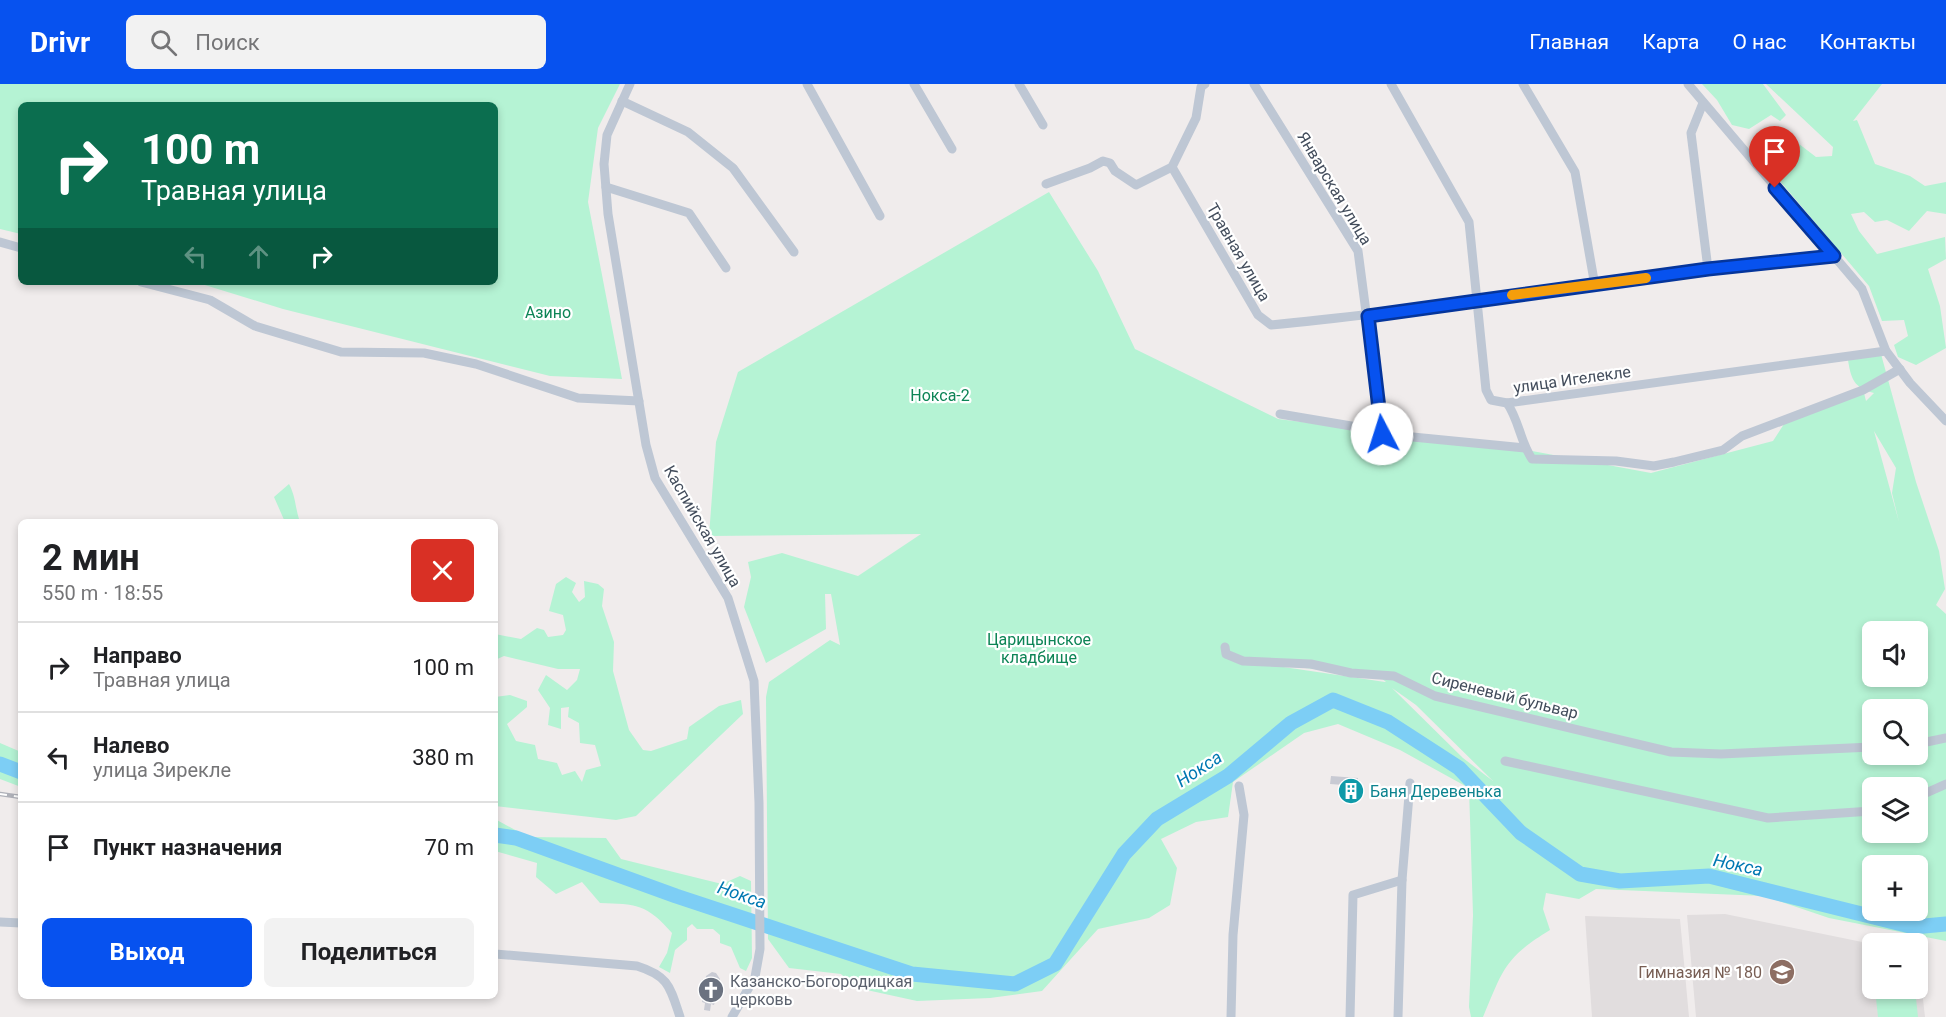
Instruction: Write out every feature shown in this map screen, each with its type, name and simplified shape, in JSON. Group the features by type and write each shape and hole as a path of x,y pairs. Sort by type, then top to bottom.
{"street":[{"name":"Каспийская улица","path":"630,84 607,135 604,164 619,291 645,445 655,478 728,598 754,681 760,949 755,977 732,1017"},
{"path":"807,84 880,216"},
{"path":"914,84 952,149"},
{"path":"1019,84 1043,125"},
{"path":"1046,183 1090,168 1103,161 1110,163 1115,171 1137,185 1172,167 1196,118 1201,87 1205,84"},
{"name":"Январская улица","path":"1254,84 1358,251 1382,434 1525,448"},
{"name":"улица Игелекле","path":"1391,84 1469,222 1486,390 1491,400 1507,403 1886,351"},
{"path":"1523,84 1575,172 1594,286"},
{"path":"1688,84 1862,290 1886,351 1899,369 1946,421"},
{"path":"622,101 687,132 733,168 794,252"},
{"path":"1702,103 1691,133 1708,269"},
{"name":"Травная улица","path":"1172,167 1258,315 1271,325 1368,316 1476,299 1594,286 1708,269 1834,256"},
{"path":"606,186 689,213 726,268"},
{"path":"0,242 18,247"},
{"path":"152,285 210,300 255,326 341,352 424,353 476,364 578,398 639,401"},
{"path":"1507,403 1517,418 1525,448 1532,459 1616,461 1654,466 1723,450 1742,436 1863,390 1899,369"},
{"path":"1280,414 1369,429 1382,422"},
{"name":"Сиреневый бульвар","path":"1225,647 1226,654 1243,661 1311,664 1351,673 1394,676 1435,696 1679,753 1721,754 1862,747"},
{"path":"1928,742 1946,738"},
{"path":"1505,761 1768,818 1862,812"},
{"path":"1398,1017 1402,880 1410,783"},
{"path":"1928,792 1946,784"},
{"path":"1231,1017 1233,935 1244,815 1239,786"},
{"path":"1350,1017 1353,895 1402,880"},
{"path":"0,922 18,923"},
{"path":"498,954 637,966 658,973 669,986 680,1017"}],"shaded area":[{"name":"Гимназия № 180","path":"1725,914 1862,942 1862,999 1923,999 1925,1017 1696,1017 1687,915"},
{"path":"1585,916 1680,919 1689,1017 1592,1017"}],"green space":[{"name":"Азино","path":"0,84 620,84 598,128 588,202 622,379 550,376 283,309 205,285 498,285 498,102 18,102 18,233 0,229"},
{"path":"1702,84 1763,84 1786,115 1780,121 1771,115 1749,129 1732,125 1717,100"},
{"path":"1766,84 1882,84 1853,121 1857,120 1875,164 1910,176 1925,186 1946,182 1946,214 1927,211 1909,231 1887,220 1875,222 1864,212 1851,214 1859,231 1877,254 1945,237 1946,259 1928,269 1940,306 1946,348 1916,365 1898,357 1894,345 1908,336 1904,320 1882,321 1869,286 1751,147 1764,133 1770,144 1790,137 1816,157 1832,156 1833,147"},
{"path":"1049,192 1098,271 1135,349 1278,419 1532,451 1651,473 1773,441 1786,421 1864,393 1866,401 1874,393 1855,382 1848,360 1881,354 1916,482 1939,551 1945,589 1936,605 1946,614 1946,941 1928,937 1928,933 1905,933 1829,918 1764,896 1596,889 1579,899 1546,893 1543,909 1550,930 1523,949 1507,966 1483,1017 1471,1017 1469,1007 1473,915 1469,788 1400,750 1338,724 1304,733 1233,782 1228,817 1196,822 1161,839 1177,868 1170,905 1149,918 1098,929 1042,991 990,998 917,1001 853,987 841,974 789,968 768,939 766,697 769,682 830,640 840,645 831,594 825,594 826,629 766,663 744,607 751,577 748,562 782,553 858,576 921,534 709,536 716,442 738,372","holes":["1874,431 1896,468 1892,493 1899,522","1249,662 1379,676 1385,682","1392,688 1416,705 1493,781 1463,758"]},
{"path":"289,484 299,519 284,519 274,497"},
{"path":"566,577 576,583 572,592 579,602 585,597 584,581 598,584 604,589 602,606 614,642 613,671 629,730 643,750 651,751 687,739 689,727 719,706 741,700 743,714 636,816 616,820 498,806 498,697 510,695 527,701 527,707 507,724 516,741 535,745 538,759 557,763 562,775 575,771 582,782 586,770 601,766 595,745 580,743 579,723 568,717 569,707 561,708 561,729 548,725 550,708 538,690 546,675 567,690 577,680 580,669 558,669 504,656 498,659 498,635 521,639 537,628 544,630 548,637 563,635 566,630 563,615 549,611 556,584"},
{"path":"0,743 18,751 18,786 0,779"},
{"path":"498,821 528,837 606,838 621,859 722,884 740,876 751,881 752,958 746,971 740,968 731,947 720,943 720,935 713,929 697,929 692,924 687,928 687,940 675,950 670,973 659,967 667,953 672,933 655,916 632,905 600,903 582,882 556,894 536,877 537,863 498,852"},
{"path":"1876,999 1916,999 1918,1017 1878,1017"}],"building":[{"name":"Баня Деревенька","path":"1331,776 1358,778 1357,798 1343,797 1344,785 1330,784"},
{"name":"Казанско-Богородицкая церковь","path":"712,972 716,973 720,979 714,1005 711,1004 710,1011 704,1010 705,1003 702,1002 706,976"}],"waterway":[{"name":"Нокса","path":"498,835 516,838 676,896 912,974 1015,984 1055,964 1124,854 1157,819 1228,776 1291,723 1333,700 1388,722 1459,768 1521,833 1580,874 1620,881 1709,876 1914,927 1946,924"},
{"name":"Нокса","path":"0,764 18,771"}],"railway":[{"path":"0,794 18,797"}],"slow traffic":[{"path":"1512,295 1646,278"}],"place":[{"name":"Баня Деревенька","path":"1351,791"},
{"name":"Гимназия № 180","path":"1782,972"},
{"name":"Казанско-Богородицкая церковь","path":"711,990"}],"route":[{"path":"1382,434 1368,316 1476,299 1594,286 1708,269 1834,256 1775,188"}],"park label":[{"name":"Нокса-2","path":"940,395"},
{"name":"Царицынское кладбище","path":"1039,648"}]}
